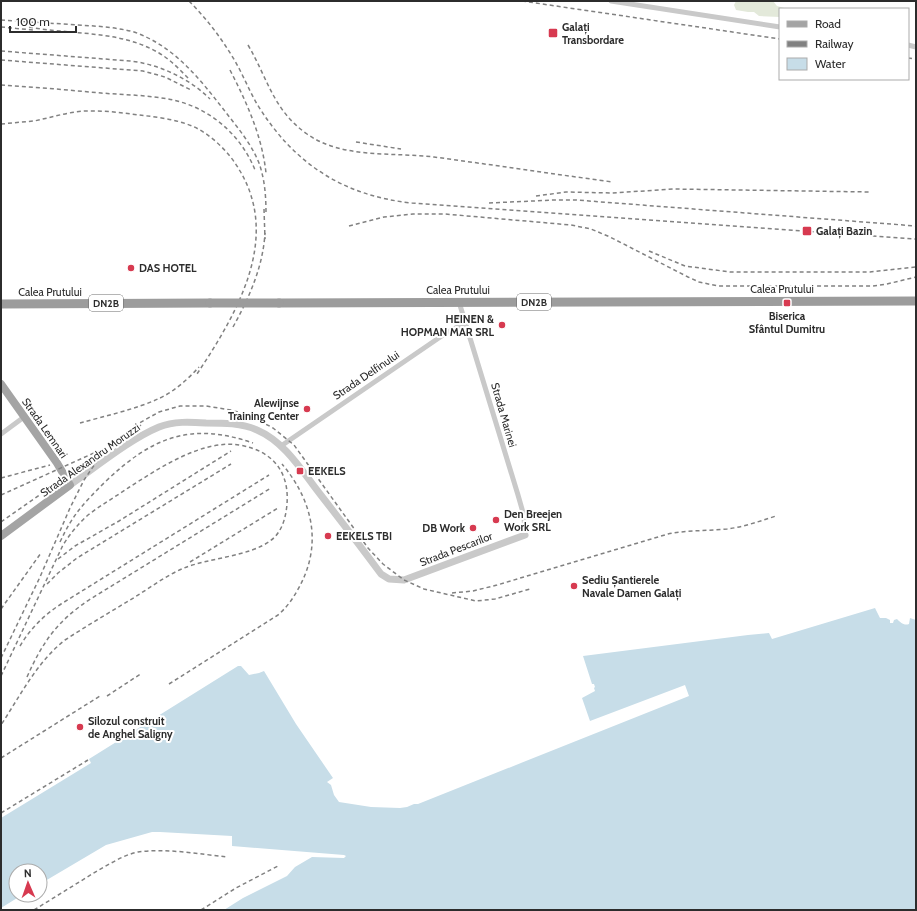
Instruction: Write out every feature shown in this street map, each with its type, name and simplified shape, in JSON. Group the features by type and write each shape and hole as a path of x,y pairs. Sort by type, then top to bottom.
{"highway":[{"name":"Calea Prutului","path":"1,304 916,301"}],"main road":[{"name":"Strada Lemnari","path":"1,384 58,463 70,485"},
{"name":"Strada Alexandru Moruzzi","path":"1,536 70,485"}],"street":[{"path":"611,1 779,27"},
{"name":"Strada Marinei","path":"459,302 464,323 484,383 524,516 525,534"},
{"name":"Strada Delfinului","path":"281,446 446,333 464,323"},
{"path":"1,434 24,417"},
{"name":"Strada Alexandru Moruzzi","path":"70,485 154,429 171,424 191,422 241,425 258,430 281,446 381,574 393,580"},
{"name":"Strada Pescarilor","path":"393,580 404,580 525,534"}],"green space":[{"path":"736,1 773,1 777,6 784,8 779,8 779,17 759,16 754,12 736,10 734,5"}],"water":[{"path":"875,608 880,618 890,620 890,623 893,623 894,620 897,619 902,623 909,624 910,618 916,620 916,910 224,910 243,898 287,876 295,867 312,857 344,858 346,856 232,846 232,836 160,832 152,832 106,845 48,879 48,863 8,863 9,903 1,908 1,818 91,763 89,759 238,666 241,666 249,675 264,671 296,724 333,778 327,782 331,785 334,795 339,802 371,807 400,808 418,804 689,696 685,685 590,721 582,698 595,691 595,687 594,684 592,684 583,656 769,633 772,639"}],"railway":[{"path":"189,1 208,22 225,45 238,66 257,104 271,125 287,143 322,173 342,184 364,193 412,203 916,239"},
{"path":"522,1 779,39"},
{"path":"1,20 98,26 127,30 148,38 173,54 185,64 205,86 248,142 259,163 263,176 266,214"},
{"path":"1,27 34,30"},
{"path":"29,27 96,34 128,40 159,53 175,65 189,79"},
{"path":"248,45 272,93 286,115 307,134 321,142 352,151 434,157 613,182"},
{"path":"1,51 130,61 151,65 173,73 202,91 210,99"},
{"path":"909,58 916,59"},
{"path":"1,60 143,71 165,77 191,90"},
{"path":"230,70 253,120 261,146 266,173"},
{"path":"1,85 146,96 164,98 187,104 212,116 223,125 241,145 255,170"},
{"path":"1,124 34,121 86,111 111,112 159,118 179,122 199,129 213,139 236,164 252,197 256,224 255,250 239,302 226,327 197,374"},
{"path":"356,142 401,149"},
{"path":"536,196 566,192 612,193 674,189 870,192"},
{"path":"489,203 576,200 916,226"},
{"path":"264,209 265,239"},
{"path":"349,226 384,217 413,214 445,214 571,225 591,229 699,282 718,286 873,286 916,277"},
{"path":"233,327 254,282 264,246 265,233"},
{"path":"649,251 685,266 730,272 870,272 916,267"},
{"path":"80,423 131,409 160,398 171,392 199,367"},
{"path":"134,426 159,412 180,406 206,406 231,410 249,415 273,428 294,445 368,548 383,564 404,580 424,589 476,601 495,599 530,589"},
{"path":"1,658 84,480 97,461 141,425"},
{"path":"60,542 74,517 97,490 122,467 139,454 155,445 173,438 191,434 210,434 253,443"},
{"path":"1,676 63,545 74,529 88,515 167,464 196,451 210,447 225,444 252,448 272,459 279,467 284,477 286,487 286,512 279,532 270,541 252,550 184,568 165,578 65,640 37,669 1,725"},
{"path":"58,559 75,546 119,521 231,451"},
{"path":"1,495 94,453"},
{"path":"1,522 98,454"},
{"path":"47,584 77,558 231,464"},
{"path":"169,684 278,615 289,604 297,591 305,574 310,558 312,542 311,525 308,509 302,494 282,464"},
{"path":"1,478 50,465"},
{"path":"20,646 33,628 55,608 269,475"},
{"path":"27,677 39,653 53,632 80,606 271,488"},
{"path":"190,562 278,508"},
{"path":"452,593 473,591 497,585 668,534 733,528 752,524 776,516"},
{"path":"1,609 41,553"},
{"path":"107,696 142,673"},
{"path":"1,758 100,696"},
{"path":"1,813 88,760"},
{"path":"34,910 97,871 132,853 171,851 227,857"},
{"path":"201,910 236,888 278,866"}],"place":[{"name":"Galați Transbordare","path":"553,33"},
{"name":"Galați Bazin","path":"807,231"},
{"name":"DAS HOTEL","path":"131,268"},
{"name":"Biserica Sfântul Dumitru","path":"787,303"},
{"name":"HEINEN & HOPMAN MAR SRL","path":"502,325"},
{"name":"Alewijnse Training Center","path":"307,409"},
{"name":"EEKELS","path":"300,471"},
{"name":"Den Breejen Work SRL","path":"496,520"},
{"name":"DB Work","path":"473,528"},
{"name":"EEKELS TBI","path":"328,536"},
{"name":"Sediu Șantierele Navale Damen Galați","path":"574,586"},
{"name":"Silozul construit de Anghel Saligny","path":"80,727"}]}
